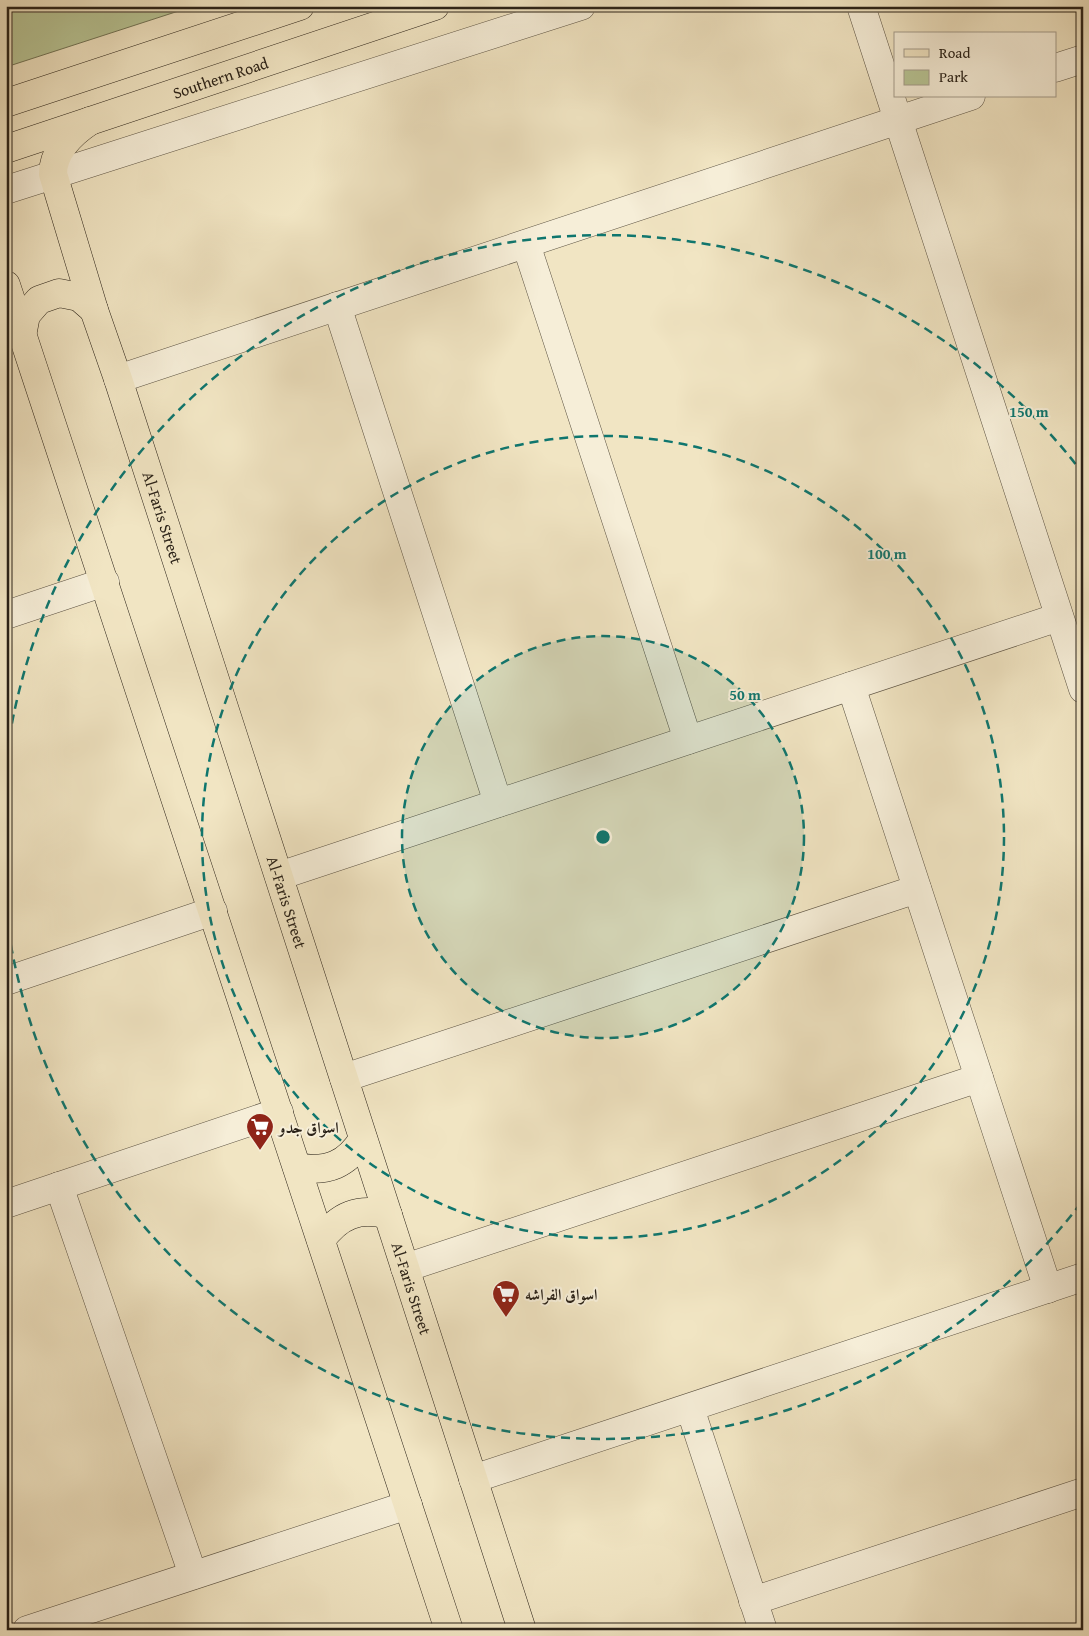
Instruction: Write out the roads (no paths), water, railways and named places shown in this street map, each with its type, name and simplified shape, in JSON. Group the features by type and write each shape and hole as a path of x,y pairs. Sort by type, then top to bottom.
{"main road":[{"path":"6,103 300,6"},
{"name":"Southern Road","path":"6,149 435,6"},
{"path":"52,174 62,147 90,121"},
{"name":"Al-Faris Street","path":"52,174 94,310 118,379 522,1630"},
{"path":"6,285 449,1630"},
{"path":"22,336 26,315 39,300 58,293 78,297 94,310"},
{"path":"297,1167 310,1170 336,1165 347,1159 356,1150 363,1138"},
{"path":"321,1240 338,1221 350,1215 363,1212 376,1212 388,1215"}],"street":[{"path":"6,190 582,6"},
{"path":"860,6 1082,686"},
{"path":"1056,68 1083,59"},
{"path":"118,379 965,98"},
{"path":"526,244 688,740"},
{"path":"337,306 498,803"},
{"path":"6,615 105,582"},
{"path":"279,876 1059,617"},
{"path":"851,686 1048,1289"},
{"path":"344,1078 917,888"},
{"path":"8,977 213,911"},
{"path":"405,1268 979,1078"},
{"path":"6,1204 279,1112"},
{"path":"59,1186 193,1576"},
{"path":"473,1479 1083,1278"},
{"path":"690,1408 763,1630"},
{"path":"753,1601 1083,1492"},
{"path":"27,1630 408,1505"}],"place":[{"name":"اسواق جدو","path":"260,1151"},
{"name":"اسواق الفراشه","path":"506,1318"}]}
